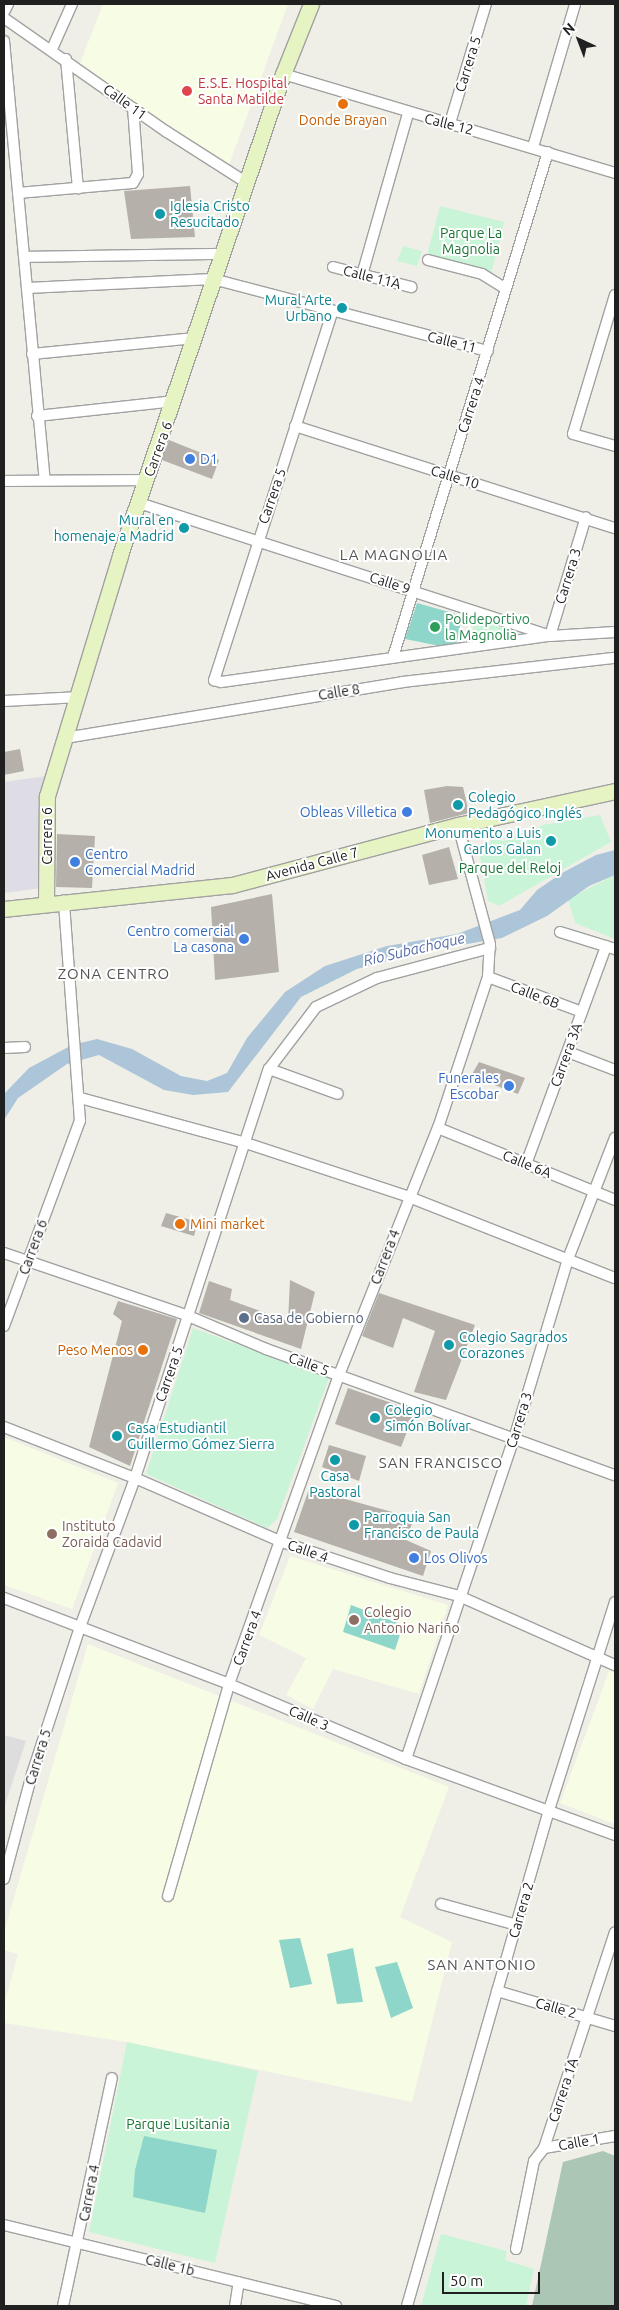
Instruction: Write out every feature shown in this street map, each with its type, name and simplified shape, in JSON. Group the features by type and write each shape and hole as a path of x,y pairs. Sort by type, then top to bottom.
{"street":[{"path":"4,12 8,4"},
{"path":"52,49 72,4"},
{"name":"Carrera 6","path":"46,902 47,796 80,697 139,503 175,401 213,280 283,74 311,4"},
{"name":"Carrera 5","path":"450,123 486,4"},
{"path":"533,147 575,4"},
{"name":"Calle 11","path":"4,18 52,49 133,108 247,183"},
{"path":"4,41 8,123 18,193 44,479"},
{"path":"66,59 78,188"},
{"name":"Calle 12","path":"283,74 408,114 450,123 615,173"},
{"path":"18,193 133,183 137,179 133,108"},
{"path":"362,275 408,114"},
{"name":"Carrera 4","path":"393,657 412,589 488,351 548,152"},
{"path":"24,257 222,254"},
{"path":"428,260 482,274 506,289"},
{"name":"Calle 11A","path":"333,267 411,287"},
{"name":"Calle 11","path":"27,288 213,280 332,313 488,351"},
{"path":"615,295 573,434 615,446"},
{"name":"Carrera 5","path":"332,313 256,540 214,680 221,682 393,657"},
{"path":"32,354 195,338"},
{"path":"37,416 175,401"},
{"name":"Calle 10","path":"295,426 448,476 586,517 615,528"},
{"path":"4,481 44,479 147,480"},
{"name":"Calle 9","path":"139,503 412,589 550,636 615,632"},
{"name":"Carrera 3","path":"550,636 586,517"},
{"path":"393,657 550,636"},
{"name":"Calle 8","path":"65,738 394,684 615,658"},
{"path":"4,701 80,697"},
{"name":"Avenida Calle 7","path":"4,909 46,902 232,885 458,825 615,791"},
{"name":"Carrera 4","path":"168,1896 230,1684 282,1542 339,1376 409,1196 438,1128 488,977 490,946 458,825"},
{"name":"Carrera 6","path":"4,1326 80,1121 80,1098 64,901"},
{"path":"560,932 611,948"},
{"name":"Carrera 5","path":"4,1879 32,1774 80,1627 135,1478 186,1326 186,1315 246,1142 269,1069 316,1007 377,978 490,946"},
{"name":"Carrera 3A","path":"526,1164 582,1012 611,948"},
{"name":"Calle 6B","path":"488,977 582,1012"},
{"path":"4,1048 25,1047"},
{"path":"568,1052 615,1070"},
{"path":"269,1069 338,1094"},
{"path":"80,1098 246,1142 409,1196 615,1278"},
{"name":"Calle 6A","path":"438,1128 615,1200"},
{"name":"Carrera 3","path":"406,1759 459,1596 514,1439 568,1260 597,1192 615,1138"},
{"name":"Calle 5","path":"4,1253 186,1315 339,1376 615,1475"},
{"name":"Calle 4","path":"4,1427 135,1478 282,1542 390,1578 459,1596 615,1665"},
{"name":"Calle 3","path":"4,1598 230,1684 406,1759 615,1835"},
{"name":"Carrera 2","path":"407,2306 549,1810 615,1602"},
{"path":"441,1904 517,1925"},
{"name":"Carrera 1A","path":"516,2249 534,2161 544,2148 615,1932"},
{"name":"Calle 2","path":"497,1991 615,2026"},
{"name":"Carrera 4","path":"63,2306 79,2242 112,2078"},
{"name":"Calle 1","path":"544,2148 615,2136"},
{"name":"Calle 1b","path":"4,2225 336,2306"},
{"path":"235,2306 239,2282"}],"shaded area":[{"name":"E.S.E. Hospital Santa Matilde","path":"103,4 288,4 229,165 79,66"},
{"name":"Polideportivo la Magnolia","path":"417,603 463,616 455,649 405,639"},
{"path":"46,776 41,888 4,893 4,782"},
{"name":"Instituto Zoraida Cadavid","path":"4,1437 118,1483 72,1609 4,1585"},
{"name":"Colegio Antonio Nariño","path":"290,1556 448,1605 419,1694 333,1669 313,1709 286,1695 306,1658 259,1635"},
{"path":"351,1605 403,1625 395,1650 343,1632"},
{"path":"88,1644 449,1787 400,1917 452,1942 412,2102 127,2042 4,2023 4,2005 18,1954 4,1950 4,1932"},
{"path":"610,1669 615,1672 615,1824 560,1803"},
{"path":"4,1735 26,1741 4,1808"},
{"path":"300,1938 312,1984 290,1988 279,1940"},
{"path":"353,1948 363,2002 337,2004 327,1954"},
{"path":"397,1962 413,2008 391,2018 375,1967"},
{"path":"144,2136 217,2150 205,2213 133,2197 135,2170"},
{"path":"603,2151 615,2156 615,2306 532,2306 563,2162"}],"green space":[{"name":"Parque La Magnolia","path":"440,206 504,222 491,274 427,255"},
{"path":"403,246 422,251 417,266 397,261"},
{"path":"475,618 521,634 470,642"},
{"name":"Parque del Reloj","path":"600,815 611,842 499,906 488,901 480,857 492,839 504,841 543,825"},
{"path":"615,875 615,939 575,923 568,899"},
{"path":"193,1328 329,1378 277,1519 267,1528 146,1474"},
{"name":"Parque Lusitania","path":"127,2042 258,2071 215,2263 89,2232"},
{"path":"441,2234 507,2251 505,2260 534,2269 526,2306 421,2306"}],"water":[{"name":"Río Subachoque","path":"615,850 615,875 589,886 547,916 502,938 427,951 357,969 301,997 228,1092 193,1095 164,1090 99,1055 67,1064 18,1098 4,1120 4,1094 29,1068 72,1045 97,1039 132,1049 181,1076 207,1081 227,1073 247,1038 285,992 325,966 387,946 457,934 520,910 537,890 562,873 596,855"}],"building":[{"name":"Iglesia Cristo Resucitado","path":"190,186 195,237 131,239 124,191"},
{"name":"D1","path":"169,440 219,460 212,479 162,460"},
{"path":"20,749 24,771 4,775 4,752"},
{"name":"Colegio Pedagógico Inglés","path":"447,786 463,787 469,813 430,823 424,790"},
{"name":"Centro Comercial Madrid","path":"57,834 95,836 92,888 56,887"},
{"path":"449,847 458,879 429,885 422,855"},
{"name":"Centro comercial La casona","path":"272,894 279,972 215,980 211,907"},
{"name":"Funerales Escobar","path":"479,1062 525,1078 518,1094 471,1076"},
{"name":"Mini market","path":"166,1213 198,1222 194,1236 161,1226"},
{"name":"Casa de Gobierno","path":"290,1280 315,1292 301,1349 199,1313 209,1281 232,1289 230,1300 288,1321"},
{"name":"Colegio Sagrados Corazones","path":"379,1293 475,1325 446,1400 414,1392 435,1331 403,1318 393,1348 362,1336"},
{"name":"Peso Menos","path":"118,1301 177,1319 130,1466 89,1447 122,1321 113,1314"},
{"name":"Colegio Simón Bolívar","path":"348,1388 415,1411 401,1447 335,1424"},
{"name":"Casa Pastoral","path":"329,1445 366,1456 359,1481 322,1467"},
{"name":"Parroquia San Francisco de Paula","path":"309,1489 414,1518 406,1540 431,1551 423,1576 294,1532"}],"place":[{"name":"E.S.E. Hospital Santa Matilde","path":"187,91"},
{"name":"Donde Brayan","path":"343,104"},
{"name":"Iglesia Cristo Resucitado","path":"160,214"},
{"name":"Mural Arte Urbano","path":"342,308"},
{"name":"D1","path":"190,459"},
{"name":"Mural en homenaje a Madrid","path":"184,528"},
{"name":"Polideportivo la Magnolia","path":"435,627"},
{"name":"Colegio Pedagógico Inglés","path":"458,805"},
{"name":"Obleas Villetica","path":"407,812"},
{"name":"Monumento a Luis Carlos Galan","path":"551,841"},
{"name":"Centro Comercial Madrid","path":"75,862"},
{"name":"Centro comercial La casona","path":"244,939"},
{"name":"Funerales Escobar","path":"509,1086"},
{"name":"Mini market","path":"180,1224"},
{"name":"Casa de Gobierno","path":"244,1318"},
{"name":"Colegio Sagrados Corazones","path":"449,1345"},
{"name":"Peso Menos","path":"143,1350"},
{"name":"Colegio Simón Bolívar","path":"375,1418"},
{"name":"Casa Estudiantil Guillermo Gómez Sierra","path":"117,1436"},
{"name":"Casa Pastoral","path":"335,1460"},
{"name":"Parroquia San Francisco de Paula","path":"354,1525"},
{"name":"Instituto Zoraida Cadavid","path":"52,1534"},
{"name":"Los Olivos","path":"414,1558"},
{"name":"Colegio Antonio Nariño","path":"354,1620"}],"district":[{"name":"LA MAGNOLIA","path":"394,555"},
{"name":"ZONA CENTRO","path":"114,974"},
{"name":"SAN FRANCISCO","path":"441,1463"},
{"name":"SAN ANTONIO","path":"482,1965"}]}
